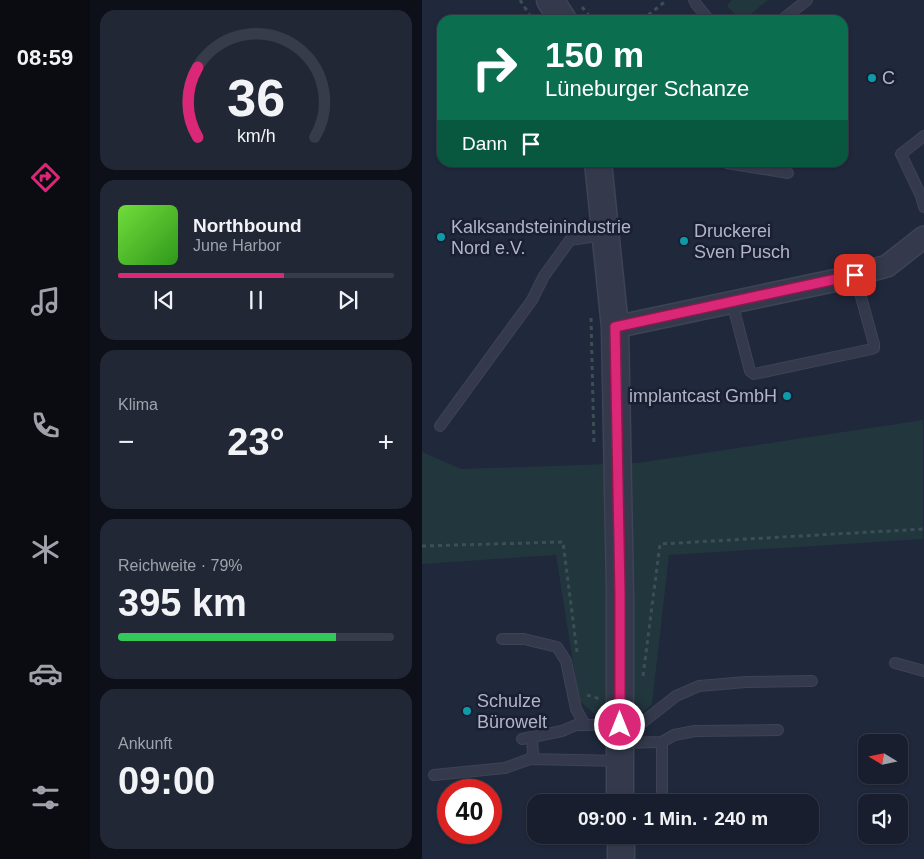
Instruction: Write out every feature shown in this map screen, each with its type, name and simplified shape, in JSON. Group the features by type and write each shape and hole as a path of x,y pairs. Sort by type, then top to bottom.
{"street":[{"path":"550,0 560,15"},
{"path":"599,167 615,327 620,594 620,794"},
{"path":"615,327 855,275 887,266 924,237"},
{"path":"621,844 621,859"}],"lane":[{"path":"694,0 705,15"},
{"path":"788,15 806,0"},
{"path":"924,136 901,154 921,196 924,207"},
{"path":"751,167 788,173"},
{"path":"440,426 532,300 544,276 570,240 606,235"},
{"path":"732,302 750,371 754,374 843,356 874,348 855,275"},
{"path":"502,639 524,639 557,647 566,661 576,709 585,724"},
{"path":"895,663 924,671"},
{"path":"620,743 676,696 699,686 746,682 812,681"},
{"path":"530,759 533,754 527,738 562,731 576,724 585,724 620,743"},
{"path":"434,775 505,768 530,759 620,743 662,742 674,735 695,731 778,730"},
{"path":"662,742 662,794"}],"path":[{"path":"520,0 530,15"},
{"path":"577,0 589,15"},
{"path":"648,15 667,0"},
{"path":"642,685 660,544 924,529"},
{"path":"422,546 563,542 578,656"}],"shaded area":[{"path":"732,0 768,0 750,15 735,15 727,6"},
{"path":"923,420 923,539 669,555 652,704 638,717 593,713 579,700 556,555 422,564 422,452 461,469 638,463"}],"place":[{"name":"C","path":"872,78"},
{"name":"Kalksandsteinindustrie Nord e.V.","path":"441,237"},
{"name":"Druckerei Sven Pusch","path":"684,241"},
{"name":"implantcast GmbH","path":"787,396"},
{"name":"Schulze Bürowelt","path":"467,711"}],"route":[{"path":"620,725 620,594 615,327 855,275"}]}
